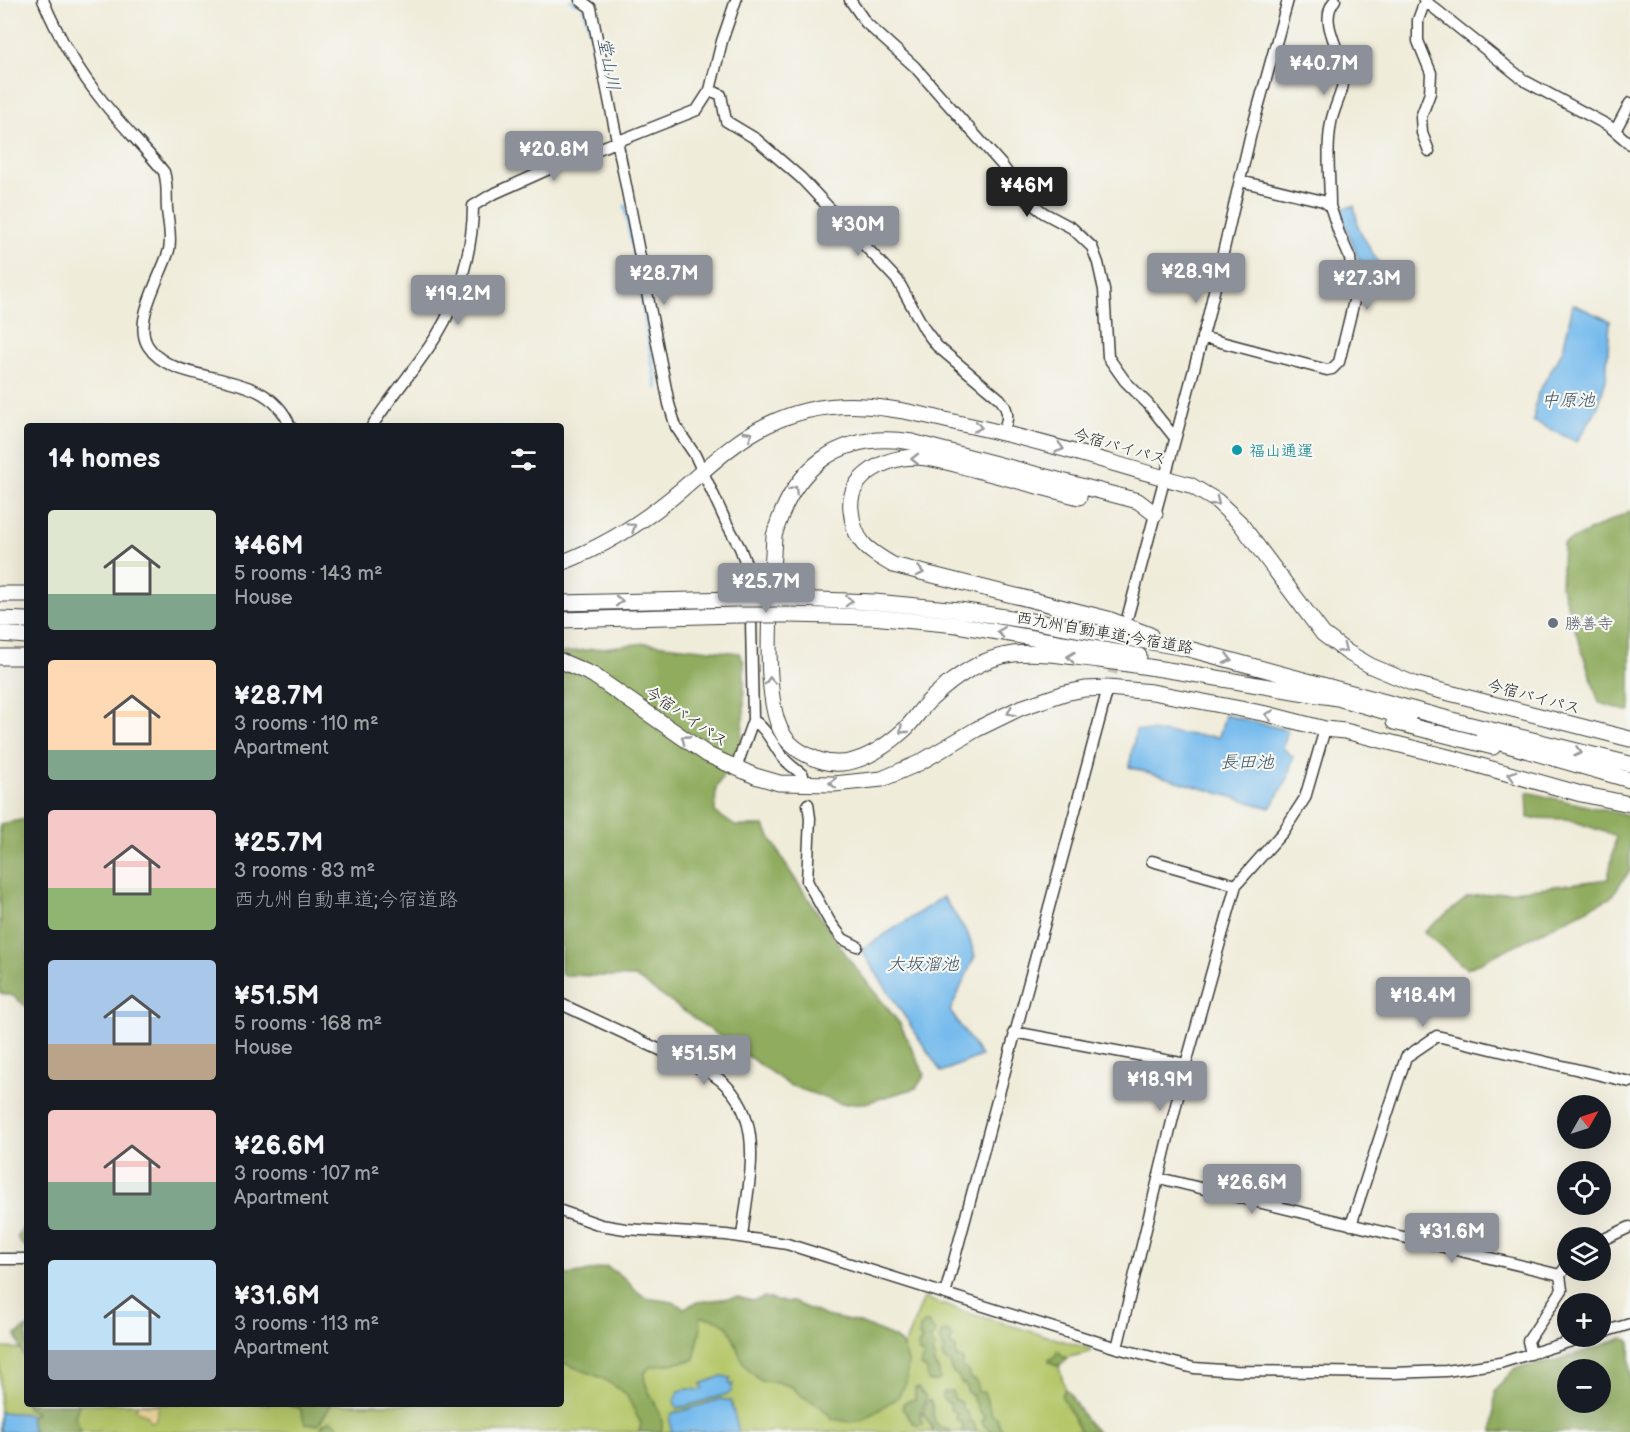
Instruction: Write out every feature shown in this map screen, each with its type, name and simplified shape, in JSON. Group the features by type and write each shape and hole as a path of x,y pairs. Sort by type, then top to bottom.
{"highway":[{"name":"今宿バイパス","path":"564,562 616,538 673,496 740,441 768,424 806,411 834,405 891,407 1003,432 1190,485 1217,501 1240,523 1323,634 1371,666 1414,684 1630,739"},
{"path":"1155,514 1138,501 912,442 893,439 873,440 850,445 826,457 811,468 794,489 780,516 774,536 770,684 774,709 782,734 809,757 826,762 859,760 876,752 905,729 930,700 954,680 979,664 1013,654 1060,656 1143,665 1337,698"},
{"path":"1155,514 1137,512 947,462 914,457 887,462 864,475 854,490 850,506 854,532 862,543 872,553 893,565 1108,619 1185,648"},
{"path":"0,594 24,594"},
{"name":"西九州自動車道;今宿道路","path":"564,620 737,607 790,599 875,602 959,610 1185,648 1375,704 1556,753 1630,780"},
{"name":"西九州自動車道;今宿道路","path":"564,603 737,607 790,615 882,618 957,625 1180,663 1337,698 1375,704"},
{"path":"0,619 24,620"},
{"path":"0,634 24,636"},
{"path":"0,657 24,657"},
{"name":"今宿バイパス","path":"564,662 593,675 708,755 763,778 793,784 834,784 882,779 919,763 977,729 1020,708 1084,688 1108,688 1152,692 1267,714 1325,729 1345,731 1397,743 1581,795 1630,804"},
{"name":"西九州自動車道;今宿道路","path":"1556,753 1630,764"}],"street":[{"path":"43,0 60,36 79,68 104,103 164,172 168,184 169,249 151,294 144,320 147,345 162,362 172,367 210,375 248,387 264,395 280,408 289,423"},
{"path":"580,0 591,8 613,144 676,428 695,455 740,548 754,585 751,620 753,720 736,768"},
{"path":"374,423 439,333 460,287 473,223 472,206 529,178 697,110 710,90 722,41 736,0"},
{"path":"850,0 866,23 922,75 1000,164 1027,200 1044,213 1072,228 1092,247 1104,290 1108,357 1125,381 1148,404 1176,438"},
{"path":"1128,615 1202,337 1251,133 1288,0"},
{"path":"1202,337 1327,370 1336,367 1354,301 1354,291 1350,258 1330,206 1328,141 1331,120 1344,77 1340,56 1330,31 1328,16 1335,0"},
{"path":"1429,152 1422,133 1421,117 1430,93 1431,73 1418,41 1418,20 1424,0 1525,81 1609,126 1630,144"},
{"path":"710,90 721,95 726,121 756,139 801,178 879,259 898,281 925,330 937,346 1000,399 1008,409 1008,421 1003,432"},
{"path":"1616,132 1630,103"},
{"path":"1239,181 1323,201 1330,206"},
{"path":"945,1294 1108,688"},
{"path":"753,720 768,735 782,758 803,775"},
{"path":"1117,1348 1186,1064 1236,885 1283,832 1305,798 1325,729"},
{"path":"808,804 810,818 807,881 830,922 843,939 857,946"},
{"path":"1152,861 1236,885"},
{"path":"564,1005 712,1074 723,1081 738,1098 748,1120 751,1146 741,1237"},
{"path":"1014,1032 1186,1064"},
{"path":"1351,1225 1406,1057 1437,1036 1630,1082"},
{"path":"1159,1178 1557,1274"},
{"path":"564,1212 601,1225 625,1229 741,1237 787,1244 1117,1348 1194,1368 1236,1371 1393,1373 1446,1371 1500,1363 1557,1346"},
{"path":"1611,1236 1630,1227"},
{"path":"0,1259 24,1259"},
{"path":"1531,1354 1528,1341 1562,1290 1561,1281"},
{"path":"1611,1330 1630,1324"}],"green space":[{"path":"1630,511 1630,712 1599,703 1561,586 1563,544"},
{"path":"645,643 739,653 744,662 744,715 741,741 716,789 715,812 735,826 764,826 791,873 851,962 900,1024 925,1075 916,1088 865,1103 842,1104 789,1085 635,977 564,975 564,653"},
{"path":"1527,792 1630,816 1630,871 1610,898 1467,969 1424,932 1468,897 1608,879 1616,836 1567,819 1528,818"},
{"path":"24,820 24,1005 13,996 0,993 0,824"},
{"path":"24,1227 24,1246 18,1240 18,1235"},
{"path":"607,1267 625,1278 646,1298 673,1302 684,1308 697,1302 738,1297 753,1301 764,1297 793,1302 826,1316 860,1323 895,1338 902,1345 908,1361 906,1383 898,1397 864,1420 850,1422 833,1419 820,1406 800,1395 792,1387 777,1382 761,1381 744,1364 731,1332 726,1326 712,1318 700,1317 701,1327 694,1360 650,1367 644,1374 662,1424 661,1432 639,1432 641,1424 626,1394 602,1378 564,1363 564,1275"},
{"path":"564,1289 665,1306 901,1353 924,1298 1091,1349 1091,1352 1065,1358 1059,1367 1071,1409 1089,1432 0,1432 0,1348 24,1349 24,1407 564,1407"},
{"path":"924,1323 928,1323 935,1332 930,1339 935,1347 932,1354 935,1358 934,1364 939,1371 940,1379 936,1381 928,1381 927,1370 921,1366 924,1356 919,1352 918,1345 922,1340 919,1336 920,1328"},
{"path":"24,1329 24,1356 23,1355 16,1335"},
{"path":"945,1331 952,1337 950,1345 956,1348 956,1357 963,1360 963,1368 968,1370 970,1379 975,1380 978,1385 977,1392 984,1392 992,1415 997,1417 1004,1432 990,1432 991,1429 985,1427 982,1422 984,1416 976,1407 973,1395 968,1393 965,1384 962,1384 957,1375 952,1372 950,1363 944,1360 942,1355 944,1348 939,1340 941,1333"},
{"path":"1623,1338 1630,1341 1630,1432 1493,1432 1495,1391 1515,1368 1557,1361 1557,1413 1611,1413 1611,1359 1563,1359 1597,1347 1611,1347 1611,1342"},
{"path":"1057,1351 1067,1359 1057,1366 1049,1359 1055,1357"},
{"path":"915,1388 918,1388 926,1397 920,1412 922,1424 918,1426 902,1408 905,1402 915,1399"},
{"path":"1065,1390 1097,1432 1081,1432 1061,1395"},
{"path":"952,1391 955,1400 961,1402 963,1410 974,1423 977,1432 962,1432 963,1424 956,1419 957,1414 950,1409 950,1403 942,1397 943,1392"},
{"path":"930,1400 936,1422 953,1432 933,1432 923,1414 926,1402"},
{"path":"78,1407 75,1417 82,1432 25,1432 25,1419 36,1413 28,1408"},
{"path":"294,1407 330,1407 318,1425 305,1424 300,1408"},
{"path":"330,1420 337,1425 340,1432 319,1432 323,1424"}],"sand":[{"path":"136,1407 159,1408 155,1421 150,1422 147,1415 137,1411"}],"water":[{"path":"1354,206 1359,229 1387,278 1369,286 1339,209"},
{"name":"中原池","path":"1573,304 1610,321 1606,380 1597,409 1577,442 1533,421 1538,393 1563,350"},
{"name":"長田池","path":"1225,715 1288,730 1283,748 1293,757 1288,778 1270,808 1129,767 1136,730 1219,737"},
{"name":"大坂溜池","path":"943,897 968,934 975,956 950,1011 981,1056 941,1072 861,950"},
{"path":"722,1376 731,1378 729,1383 733,1384 731,1392 677,1409 674,1401 679,1391 701,1390 703,1388 701,1384"},
{"path":"720,1399 731,1401 739,1432 671,1432 672,1414"},
{"path":"0,1412 29,1414 33,1432 0,1432"}],"waterway":[{"name":"堂山川","path":"571,0 577,4"},
{"name":"堂山川","path":"583,8 592,38"},
{"name":"堂山川","path":"625,206 657,388"}],"tunnel":[{"path":"1108,688 1124,630"}],"place":[{"name":"福山通運","path":"1237,450"},
{"name":"勝善寺","path":"1553,623"}]}
